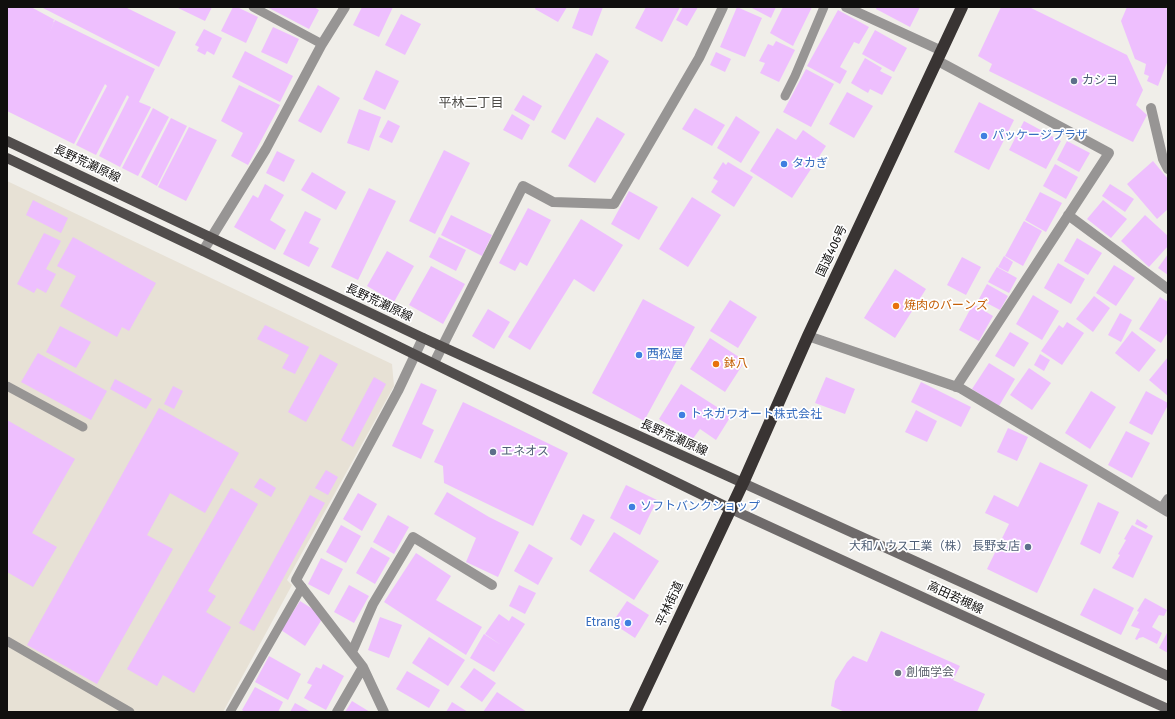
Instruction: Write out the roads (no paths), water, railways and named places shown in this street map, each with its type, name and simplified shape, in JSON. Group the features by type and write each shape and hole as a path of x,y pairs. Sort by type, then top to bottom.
{"highway":[{"name":"国道406号","path":"731,509 808,336 962,7"},
{"name":"平林街道","path":"635,712 731,509"}],"main road":[{"name":"長野荒瀬原線","path":"7,141 442,347 743,483"},
{"path":"7,158 203,251 731,509"}],"street":[{"path":"203,251 266,149 322,44 344,7"},
{"path":"434,363 523,186 553,202 614,204 700,58 723,7"},
{"path":"846,7 940,56 1109,152 956,387"},
{"path":"1151,108 1163,159 1168,169"},
{"path":"1068,215 1168,289"},
{"path":"808,336 956,387 967,392 1165,510 1168,499"},
{"path":"384,712 363,667 296,580 398,391 423,338"},
{"name":"高田若槻線","path":"743,483 1168,676"},
{"name":"高田若槻線","path":"731,509 1168,709"},
{"path":"352,652 374,604 413,536 492,585"},
{"path":"337,712 363,667"}],"lane":[{"path":"253,7 322,44"},
{"path":"785,96 824,7"},
{"path":"7,386 83,427"},
{"path":"230,712 302,587"},
{"path":"7,641 130,712"}],"place":[{"name":"カシヨ","path":"1074,81"},
{"name":"パッケージプラザ","path":"984,136"},
{"name":"タカぎ","path":"784,164"},
{"name":"焼肉のバーンズ","path":"896,306"},
{"name":"西松屋","path":"639,355"},
{"name":"鉢八","path":"716,364"},
{"name":"トネガワオート株式会社","path":"682,415"},
{"name":"エネオス","path":"493,452"},
{"name":"ソフトバンクショップ","path":"632,507"},
{"name":"大和ハウス工業（株） 長野支店","path":"1028,547"},
{"name":"Etrang","path":"628,623"},
{"name":"創価学会","path":"898,673"}],"district":[{"name":"平林二丁目","path":"471,103"}]}
